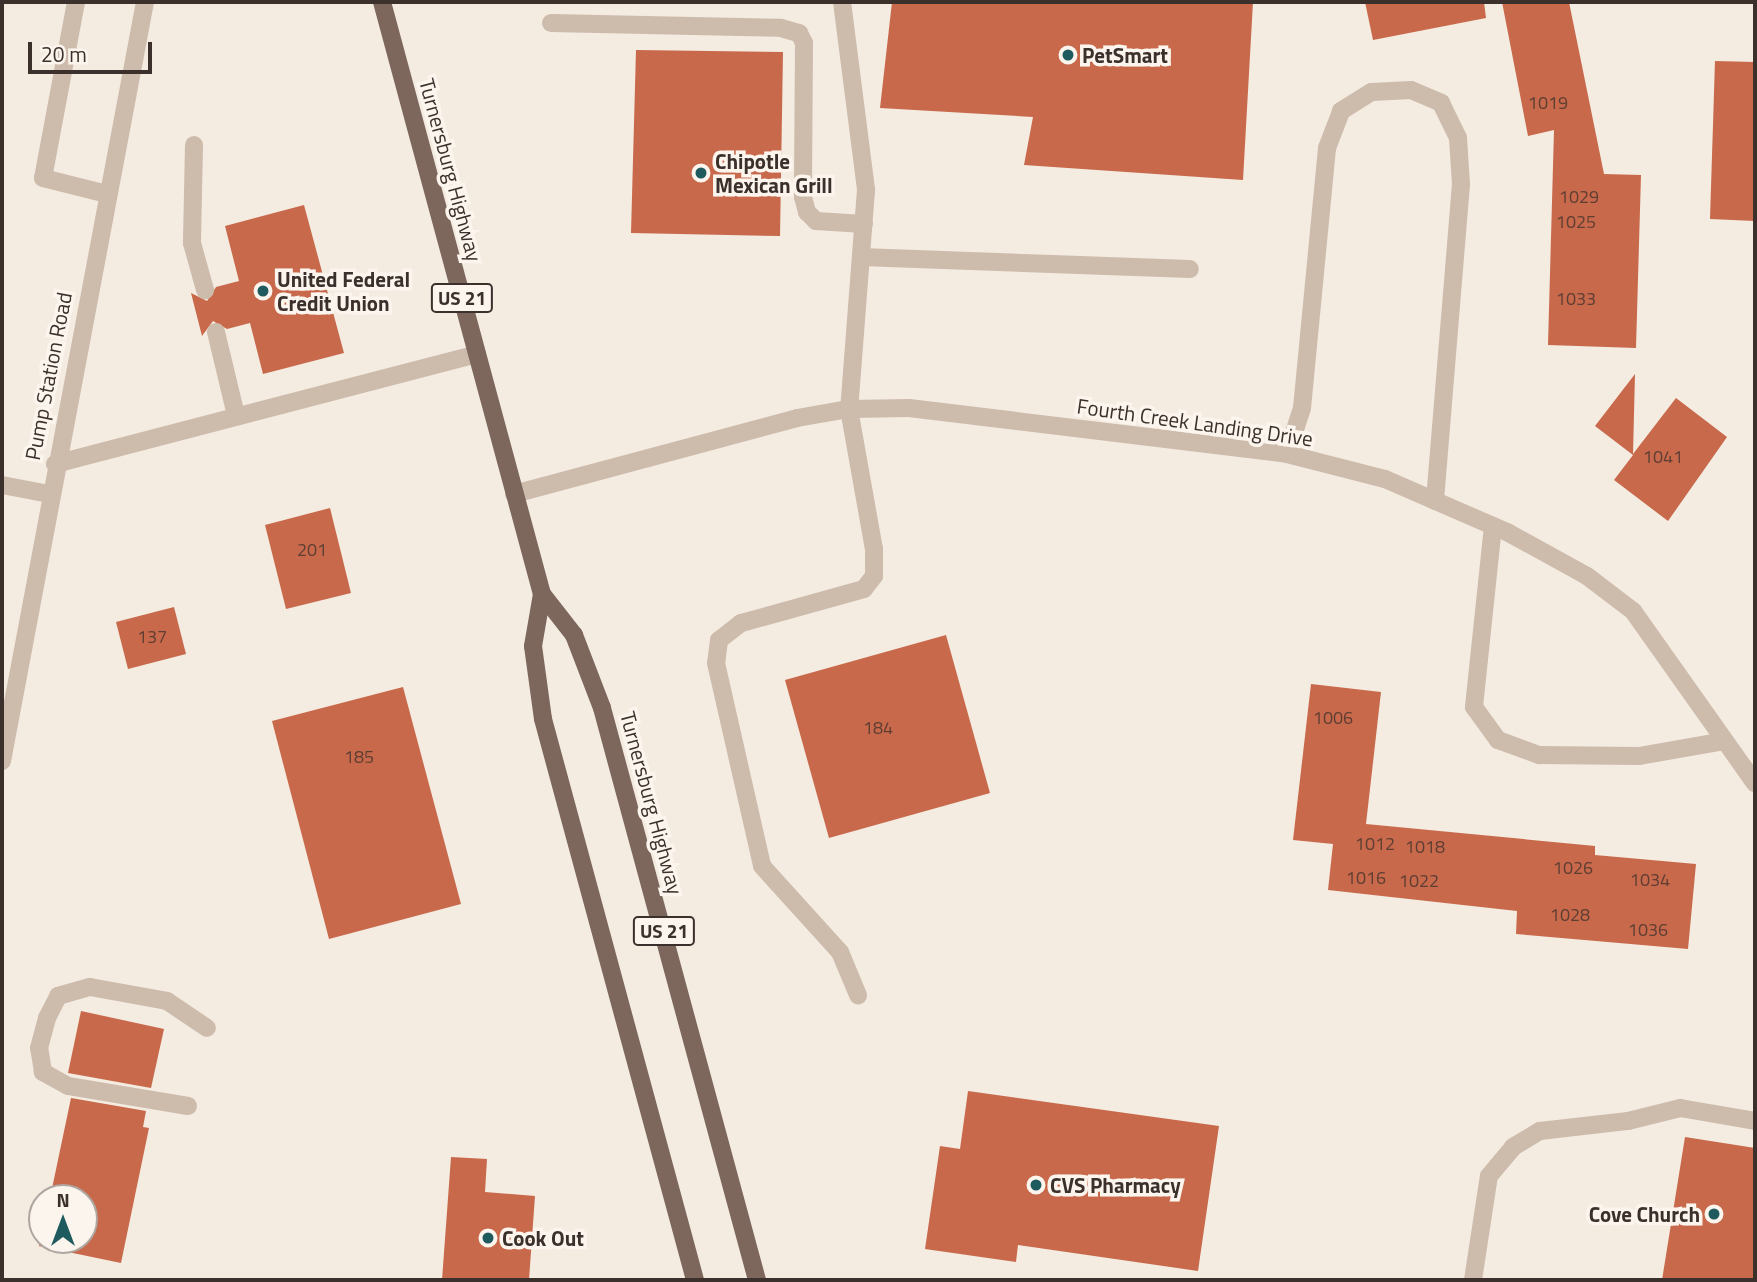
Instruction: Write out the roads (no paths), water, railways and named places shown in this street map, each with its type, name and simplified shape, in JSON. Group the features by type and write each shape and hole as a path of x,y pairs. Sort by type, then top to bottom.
{"main road":[{"name":"Turnersburg Highway","path":"382,2 542,594 574,635 602,708 758,1280"},
{"name":"Turnersburg Highway","path":"542,594 533,646 543,719 695,1280"}],"street":[{"path":"76,2 43,177 107,194"},
{"name":"Pump Station Road","path":"2,761 49,494 145,2"},
{"path":"842,2 866,190 849,408 874,549 874,576 864,589 741,623 719,640 716,663 762,866 840,952 858,995"},
{"path":"551,23 781,28 799,33 804,43 803,197 807,212 816,221 864,224"},
{"path":"1287,454 1302,408 1327,148 1341,111 1372,92 1411,90 1441,103 1458,138 1461,184 1435,501"},
{"path":"194,145 192,243 205,290"},
{"path":"861,257 1190,269"},
{"path":"216,332 236,415"},
{"path":"55,464 477,354"},
{"name":"Fourth Creek Landing Drive","path":"514,494 797,418 849,408 909,408 1287,454 1385,479 1493,526 1587,576 1633,611 1755,783"},
{"path":"2,485 49,494"},
{"path":"1493,526 1474,707 1498,740 1539,755 1627,756 1724,741"},
{"path":"188,1106 68,1086 43,1072 39,1048 47,1018 58,996 90,987 167,1001 207,1028"},
{"path":"1473,1280 1489,1176 1513,1147 1540,1131 1628,1122 1680,1108 1755,1121"}],"place":[{"name":"PetSmart","path":"1068,55"},
{"name":"Chipotle Mexican Grill","path":"701,173"},
{"name":"United Federal Credit Union","path":"263,291"},
{"name":"CVS Pharmacy","path":"1036,1185"},
{"name":"Cove Church","path":"1714,1214"},
{"name":"Cook Out","path":"488,1238"}]}
